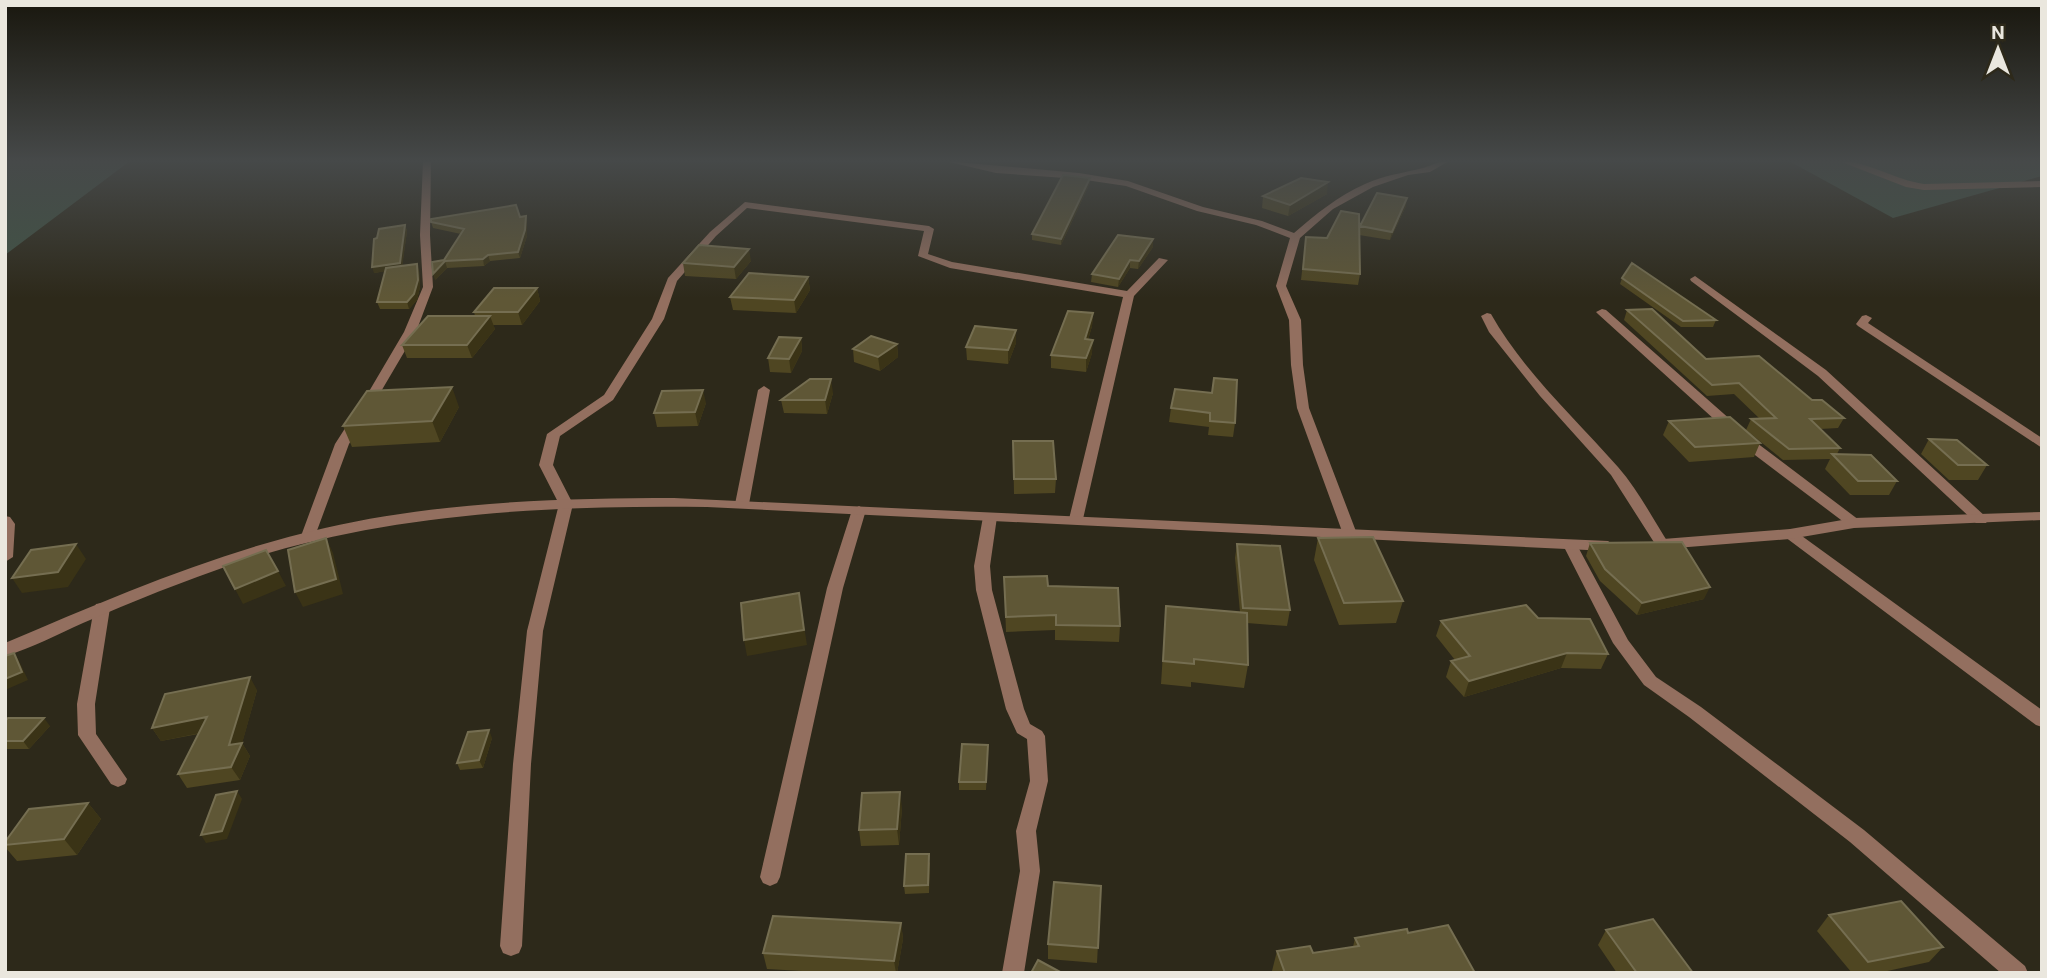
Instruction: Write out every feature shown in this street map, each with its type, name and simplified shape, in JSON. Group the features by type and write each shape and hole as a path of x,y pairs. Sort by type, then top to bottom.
{"street":[{"path":"308,536 342,444 383,379 424,301 428,287 426,207"},
{"path":"511,946 522,764 535,631 566,504 546,465 554,434 609,397 658,319 672,280 713,234 743,207"},
{"path":"758,207 929,229 923,256 950,265 1129,295"},
{"path":"1193,207 1259,223 1295,237"},
{"path":"1332,207 1295,237 1281,286 1295,320 1303,408 1350,534"},
{"path":"1076,519 1129,295 1163,260"},
{"path":"1695,279 1822,373 1980,520"},
{"path":"1602,312 1752,446 1854,523"},
{"path":"1487,316 1493,330 1544,393 1616,473 1662,544"},
{"path":"1866,318 1862,324 2042,444"},
{"path":"742,504 764,390"},
{"path":"5,650 180,578 308,536 407,518 566,504 613,501 742,504 1570,545 1662,544 1790,534 1854,523 2042,516"},
{"path":"770,877 835,588 859,510"},
{"path":"990,517 982,566 984,590 1015,709 1023,728 1036,736 1039,781 1026,831 1030,871 1013,973"},
{"path":"5,520 8,524 5,557"},
{"path":"1790,534 2042,719"},
{"path":"1570,545 1621,643 1650,681 1857,836 2017,973"},
{"path":"102,608 86,704 87,735 118,779"}],"green space":[{"path":"5,207 69,207 5,255"},
{"path":"1872,207 1933,207 1893,218"}],"building":[{"path":"506,207 517,207 520,217 526,216 518,252 488,255 483,259 445,261 433,274 432,262 444,260 464,229 431,222 431,219"},
{"path":"1046,207 1076,207 1061,239 1032,234"},
{"path":"1370,207 1403,207 1392,232 1360,226"},
{"path":"1341,211 1359,214 1360,274 1303,269 1306,237 1327,238"},
{"path":"405,225 400,263 372,267 374,239 377,238 379,229"},
{"path":"1118,235 1153,239 1139,261 1130,260 1119,279 1092,274"},
{"path":"699,245 749,249 734,267 683,263"},
{"path":"1632,263 1716,320 1683,321 1622,278"},
{"path":"417,264 418,280 414,294 407,302 377,302 386,268"},
{"path":"749,273 808,277 794,300 730,297"},
{"path":"494,288 537,288 518,312 474,312"},
{"path":"1652,309 1706,359 1759,356 1812,400 1822,400 1844,418 1810,419 1840,448 1789,449 1751,419 1776,418 1739,383 1712,385 1627,310"},
{"path":"1068,311 1093,313 1085,339 1093,340 1086,358 1051,355"},
{"path":"428,316 490,316 467,345 402,345"},
{"path":"975,326 1016,330 1008,350 966,347"},
{"path":"871,336 897,344 878,357 853,349"},
{"path":"779,337 801,338 789,359 768,358"},
{"path":"1214,378 1237,380 1235,423 1210,421 1210,413 1171,408 1175,389 1212,393"},
{"path":"810,379 831,379 825,400 781,400"},
{"path":"452,387 432,421 343,426 367,391"},
{"path":"703,390 695,412 654,413 662,391"},
{"path":"1730,417 1760,443 1695,447 1669,421"},
{"path":"1929,439 1957,440 1987,465 1958,465"},
{"path":"1013,441 1053,441 1056,479 1014,479"},
{"path":"1832,454 1871,455 1897,481 1858,481"},
{"path":"1373,537 1403,601 1344,603 1318,538"},
{"path":"326,538 336,579 295,592 288,550"},
{"path":"1682,542 1710,587 1642,603 1605,569 1590,543"},
{"path":"76,544 58,572 12,578 31,550"},
{"path":"1237,544 1280,546 1290,610 1243,608"},
{"path":"266,550 278,571 235,589 223,566"},
{"path":"1047,576 1048,586 1118,588 1120,626 1056,625 1056,615 1006,617 1004,577"},
{"path":"799,593 804,630 744,640 741,603"},
{"path":"1526,605 1538,618 1590,619 1608,654 1567,653 1469,681 1451,661 1470,656 1441,621"},
{"path":"1166,606 1247,613 1248,665 1194,659 1194,664 1163,661"},
{"path":"14,653 22,672 5,679 5,656"},
{"path":"250,677 229,745 242,743 231,767 178,774 207,717 152,728 165,694"},
{"path":"8,718 44,718 23,741 5,741 5,721"},
{"path":"489,730 479,760 457,763 468,732"},
{"path":"962,744 988,745 986,782 959,782"},
{"path":"237,791 222,831 201,835 216,795"},
{"path":"900,792 897,829 859,830 862,793"},
{"path":"88,803 64,839 5,845 29,809"},
{"path":"906,854 929,854 928,885 904,886"},
{"path":"1054,882 1101,886 1098,948 1048,944"},
{"path":"1901,901 1943,947 1868,962 1829,915"},
{"path":"773,916 901,923 894,961 763,953"},
{"path":"1653,919 1693,973 1637,973 1606,930"},
{"path":"1448,925 1475,973 1285,973 1277,951 1310,946 1313,953 1359,946 1355,938 1407,929 1408,933"},
{"path":"1038,960 1062,973 1031,973"}]}
